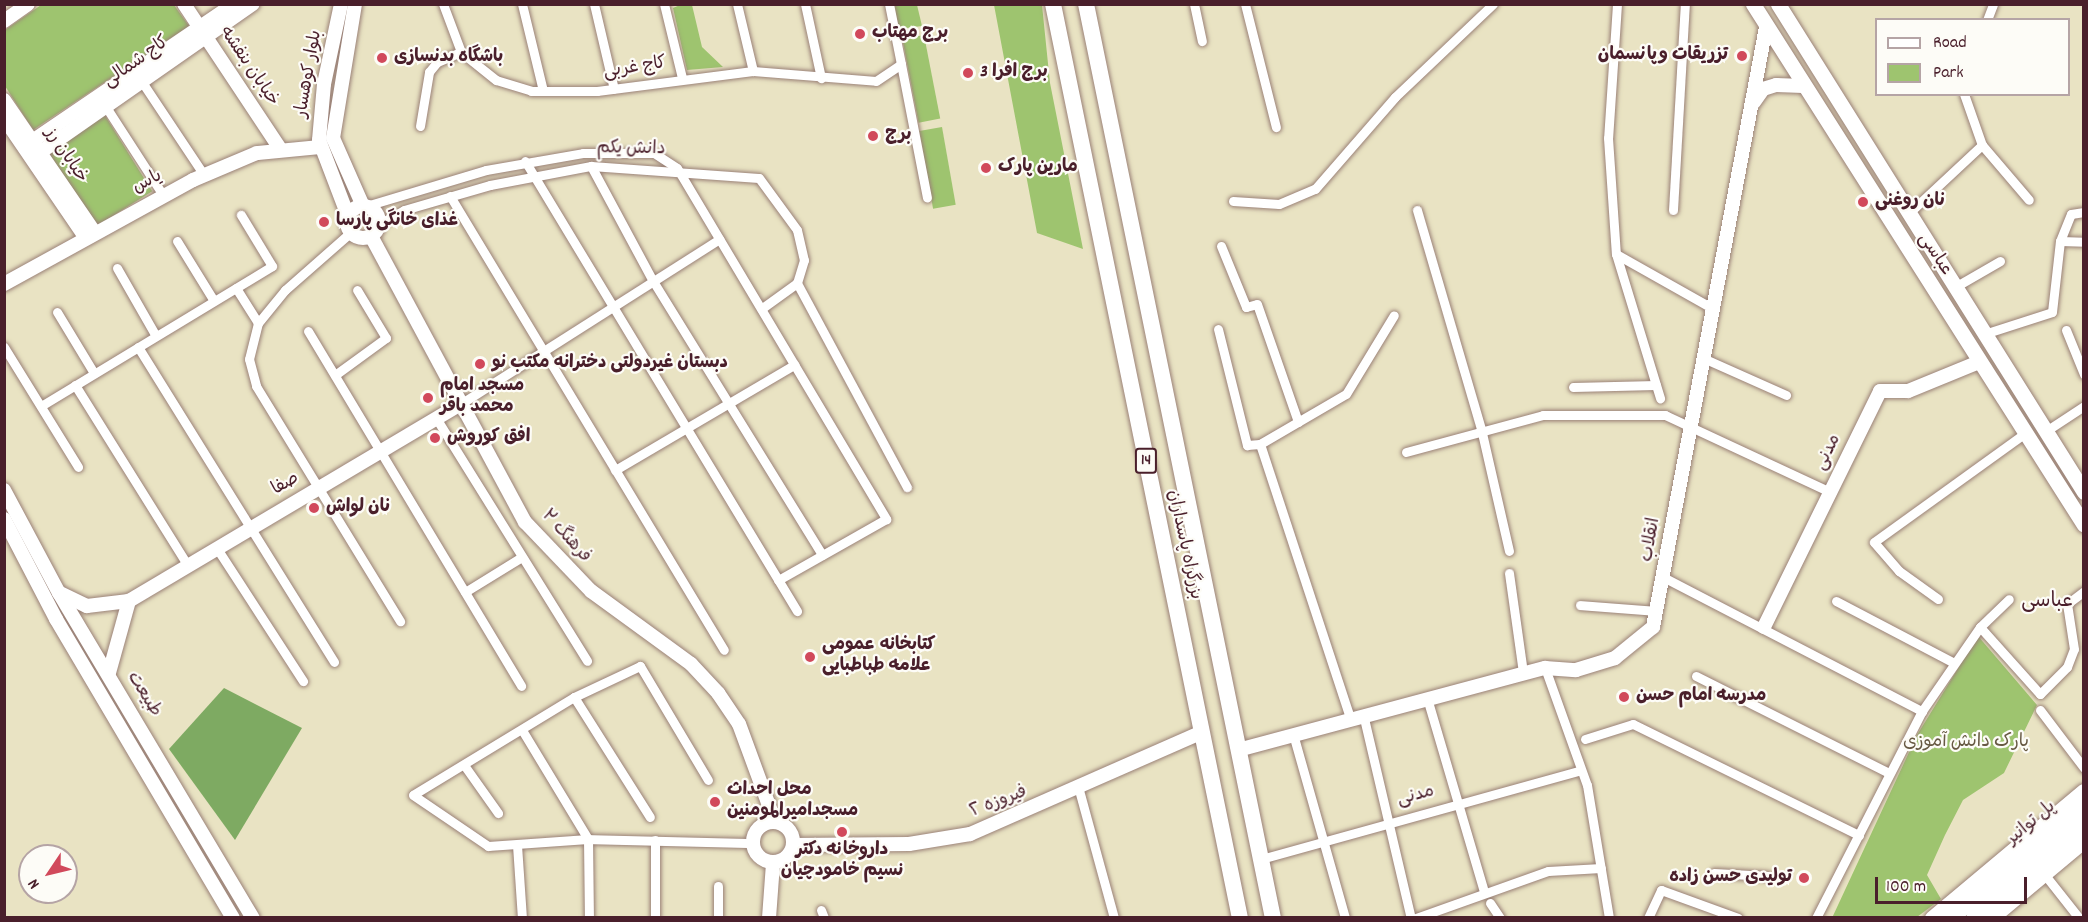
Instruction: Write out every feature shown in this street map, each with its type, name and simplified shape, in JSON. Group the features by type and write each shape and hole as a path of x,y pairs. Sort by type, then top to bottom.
{"highway":[{"name":"بزرگراه پاسداران","path":"1053,4 1240,918"},
{"name":"بزرگراه پاسداران","path":"1086,4 1273,918"},
{"name":"پل توانیر","path":"1951,918 2084,806"},
{"name":"پل توانیر","path":"1974,918 2084,825"}],"main road":[{"name":"عباسى","path":"1778,4 2084,492"},
{"name":"عباسى","path":"1760,16 2084,525"},
{"path":"2021,428 2034,413"}],"street":[{"path":"4,21 28,4"},
{"name":"خیابان بنفشه","path":"184,4 281,150"},
{"name":"کاج شمالی","path":"33,149 106,107 142,82 234,4"},
{"name":"کاج شمالی","path":"33,149 203,32 253,4"},
{"name":"بلوار کوهسار","path":"341,4 324,84 321,147 348,216 351,232"},
{"name":"بلوار کوهسار","path":"355,4 333,138 365,206 379,224"},
{"path":"420,126 429,72 437,62 461,52 443,4"},
{"path":"522,4 543,91"},
{"path":"594,4 614,88"},
{"path":"664,4 682,78"},
{"path":"737,4 753,71"},
{"path":"804,4 821,78"},
{"path":"889,4 927,198"},
{"path":"1194,4 1202,41"},
{"path":"1245,4 1276,126"},
{"path":"1233,201 1279,204 1315,189 1395,97 1493,4"},
{"path":"1617,4 1608,138 1616,254 1660,398"},
{"path":"1673,210 1685,4"},
{"path":"1742,4 1760,16"},
{"name":"انقلاب","path":"1238,750 1357,715 1523,673 1545,668 1576,670 1615,658 1638,645 1653,627 1751,106 1760,16"},
{"name":"کاج غربی","path":"461,52 496,80 543,91 614,88 753,71 876,81 901,64"},
{"path":"142,82 204,175"},
{"path":"1751,106 1763,89 1803,86"},
{"path":"1965,96 1982,145 2030,200"},
{"name":"خیابان رز","path":"4,100 33,149 91,235"},
{"path":"106,107 163,195"},
{"name":"خیابان رز","path":"4,118 33,149"},
{"path":"1909,213 1982,145"},
{"name":"یاس","path":"6,280 204,175 281,150 321,147"},
{"name":"دانش یکم","path":"365,206 525,161 619,151 654,153 677,168"},
{"path":"525,161 797,611"},
{"path":"591,166 654,280 822,555"},
{"name":"دانش یکم","path":"379,224 450,196 534,175 591,166 677,168"},
{"path":"677,168 886,519 778,580"},
{"path":"677,168 759,178 797,230 804,260 797,283 760,309"},
{"path":"450,196 541,352 724,650"},
{"path":"348,216 365,206"},
{"path":"1417,210 1482,433 1509,551"},
{"path":"1984,334 2052,312 2060,240 2071,214 2084,212"},
{"path":"40,406 272,266 241,215"},
{"path":"379,224 372,236 351,232 285,290 258,323 250,346 251,373 400,621"},
{"name":"فرهنگ ۲","path":"372,236 462,403 501,482 556,559 691,664 718,693 739,724 775,822"},
{"path":"462,403 719,239"},
{"path":"2060,240 2084,242"},
{"path":"177,241 214,301"},
{"path":"1221,246 1246,307 1257,304 1298,422"},
{"path":"1616,254 1712,308"},
{"path":"1955,287 2000,261"},
{"path":"117,268 156,336"},
{"path":"797,283 907,487"},
{"path":"236,288 258,323"},
{"path":"335,375 386,338 357,290"},
{"path":"57,312 94,373"},
{"path":"1218,329 1247,446 1260,444 1346,394 1394,315"},
{"path":"2066,330 2084,374"},
{"path":"308,331 521,686"},
{"path":"4,346 78,467"},
{"path":"138,347 334,662"},
{"path":"1703,358 1786,395"},
{"name":"مدنی","path":"1764,627 1880,392 1908,391 1979,362"},
{"path":"615,470 794,365"},
{"path":"75,385 187,564"},
{"path":"1573,387 1656,386"},
{"name":"صفا","path":"129,601 187,564 462,403"},
{"path":"2046,431 2084,406"},
{"path":"1406,452 1544,415 1665,415 1689,430 1830,492"},
{"path":"436,418 520,558 587,661"},
{"path":"1938,599 1899,571 1874,542 2021,428"},
{"path":"1260,444 1357,715 1392,823 1411,918"},
{"name":"طبیعت","path":"4,490 59,593 109,673 253,918"},
{"name":"طبیعت","path":"4,519 56,619 233,918"},
{"path":"216,547 303,681"},
{"path":"465,592 520,558"},
{"path":"1509,573 1523,673"},
{"path":"1663,577 1764,627 1922,711"},
{"path":"1980,627 2040,694 2067,667 2074,650 2067,604 2084,591"},
{"path":"59,593 87,606 129,601 109,673"},
{"path":"1816,918 1922,711 1980,627 2009,599"},
{"path":"1836,602 1954,663"},
{"path":"1580,604 1656,611"},
{"path":"708,780 640,666 599,683 574,697 413,795 488,846 588,839 753,843"},
{"path":"1545,668 1581,770 1610,918"},
{"path":"1696,676 1889,773"},
{"path":"574,697 650,817"},
{"path":"1427,698 1456,805 1484,892"},
{"path":"2040,710 2084,768"},
{"path":"1585,740 1633,723 1859,835"},
{"path":"522,730 588,839 589,918"},
{"name":"فیروزه ٢","path":"794,845 944,839 989,827 1079,790 1202,732"},
{"path":"1293,734 1345,918"},
{"path":"464,765 498,813"},
{"name":"مدنی","path":"1261,859 1581,770"},
{"path":"1079,790 1114,918"},
{"path":"1932,918 2084,790"},
{"path":"775,822 791,831 794,845 785,859 773,863 762,859 753,843 757,830 775,822"},
{"path":"655,918 656,840"},
{"path":"1995,917 2084,842"},
{"path":"517,844 522,918"},
{"path":"769,918 773,863"},
{"path":"1416,918 1548,871 1601,868"},
{"path":"1714,873 1768,876"},
{"path":"2044,874 2079,918"},
{"path":"718,886 718,918"},
{"path":"1648,918 1660,890 1738,918"},
{"path":"1490,903 1500,918"}],"green space":[{"path":"41,5 174,5 189,26 33,130 5,86 5,30"},
{"path":"680,5 692,5 702,47 723,67 687,70 673,8"},
{"path":"894,5 917,5 922,26 899,29"},
{"path":"994,5 1042,5 1050,83 1083,249 1037,233"},
{"path":"924,35 940,118 919,123 902,39"},
{"path":"104,114 152,191 95,227 46,150"},
{"path":"942,127 956,205 933,209 919,131"},
{"name":"پارک دانش آموزی","path":"1978,636 2037,705 2004,773 1963,800 1945,835 1927,875 1941,899 1917,917 1832,918 1917,735"},
{"path":"224,688 302,728 235,840 169,749"}],"place":[{"name":"برج مهتاب","path":"860,34"},
{"name":"تزریقات وپانسمان","path":"1742,56"},
{"name":"باشگاه بدنسازی","path":"382,58"},
{"name":"برج افرا 3","path":"968,73"},
{"name":"برج","path":"873,136"},
{"name":"مارین پارک","path":"986,168"},
{"name":"نان روغنی","path":"1863,202"},
{"name":"غذای خانگی پارسا","path":"324,222"},
{"name":"دبستان غیردولتی دخترانه مکتب نو","path":"480,364"},
{"name":"مسجد امام محمد باقر","path":"428,398"},
{"name":"افق کوروش","path":"435,438"},
{"name":"نان لواش","path":"314,508"},
{"name":"کتابخانه عمومی علامه طباطبایی","path":"810,657"},
{"name":"مدرسه امام حسن","path":"1624,697"},
{"name":"محل احداث مسجدامیرالمومنین","path":"715,802"},
{"name":"داروخانه دکتر نسیم خامودچیان","path":"842,832"},
{"name":"تولیدی حسن زاده","path":"1804,878"}],"district":[{"name":"عباسی","path":"2047,602"}]}
